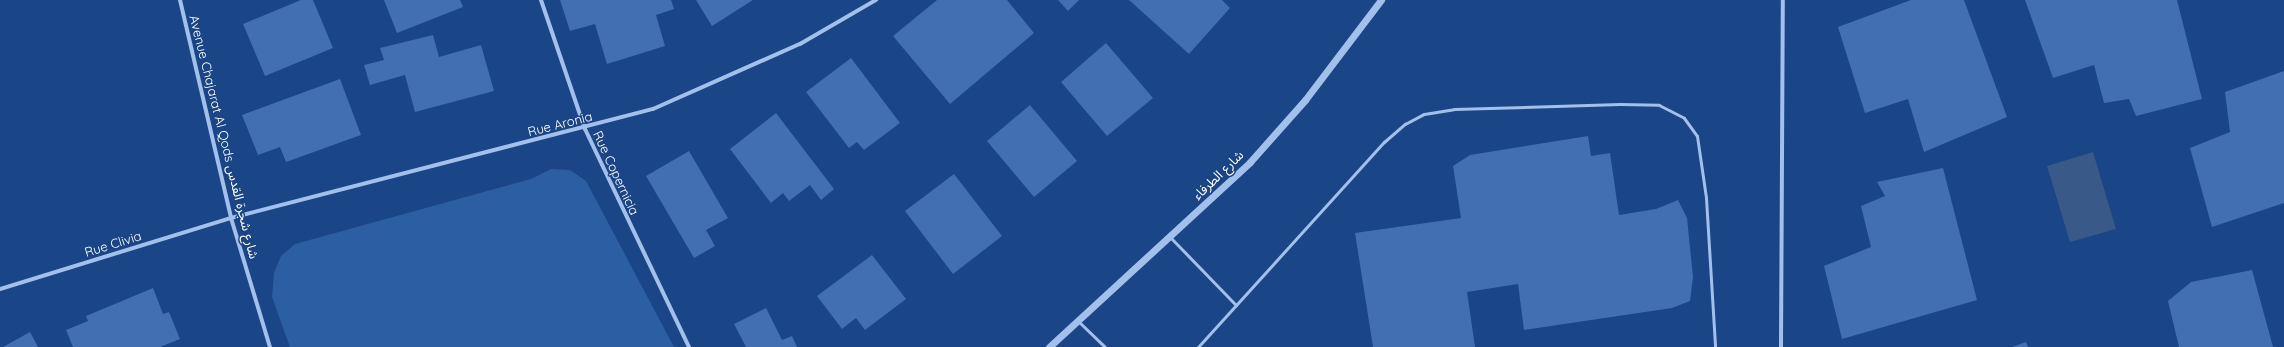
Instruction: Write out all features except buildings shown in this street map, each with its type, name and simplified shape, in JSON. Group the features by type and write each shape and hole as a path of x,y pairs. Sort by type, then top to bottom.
{"street":[{"name":"Avenue Chajarat Al Qods شارع شجرة القدس","path":"180,0 231,218 270,347"},
{"name":"Rue Copernicia","path":"541,0 585,129 689,347"},
{"name":"Rue Aronia","path":"231,218 393,174 585,129 653,109 742,72 800,44 876,0"},
{"name":"شارع الطرفاء","path":"1049,347 1250,162 1304,100 1381,0"},
{"path":"1781,347 1783,0"},
{"name":"Rue Clivia","path":"0,289 231,218"}],"lane":[{"path":"1198,347 1384,142 1405,124 1424,114 1454,109 1659,105 1684,118 1697,136 1706,198 1715,347"},
{"path":"1170,237 1236,305"},
{"path":"1078,321 1105,347"}],"shaded area":[{"path":"2093,152 2116,229 2070,242 2047,166"},
{"path":"551,169 570,170 586,181 674,347 290,347 272,297 274,273 281,256 295,244 531,179"}]}
